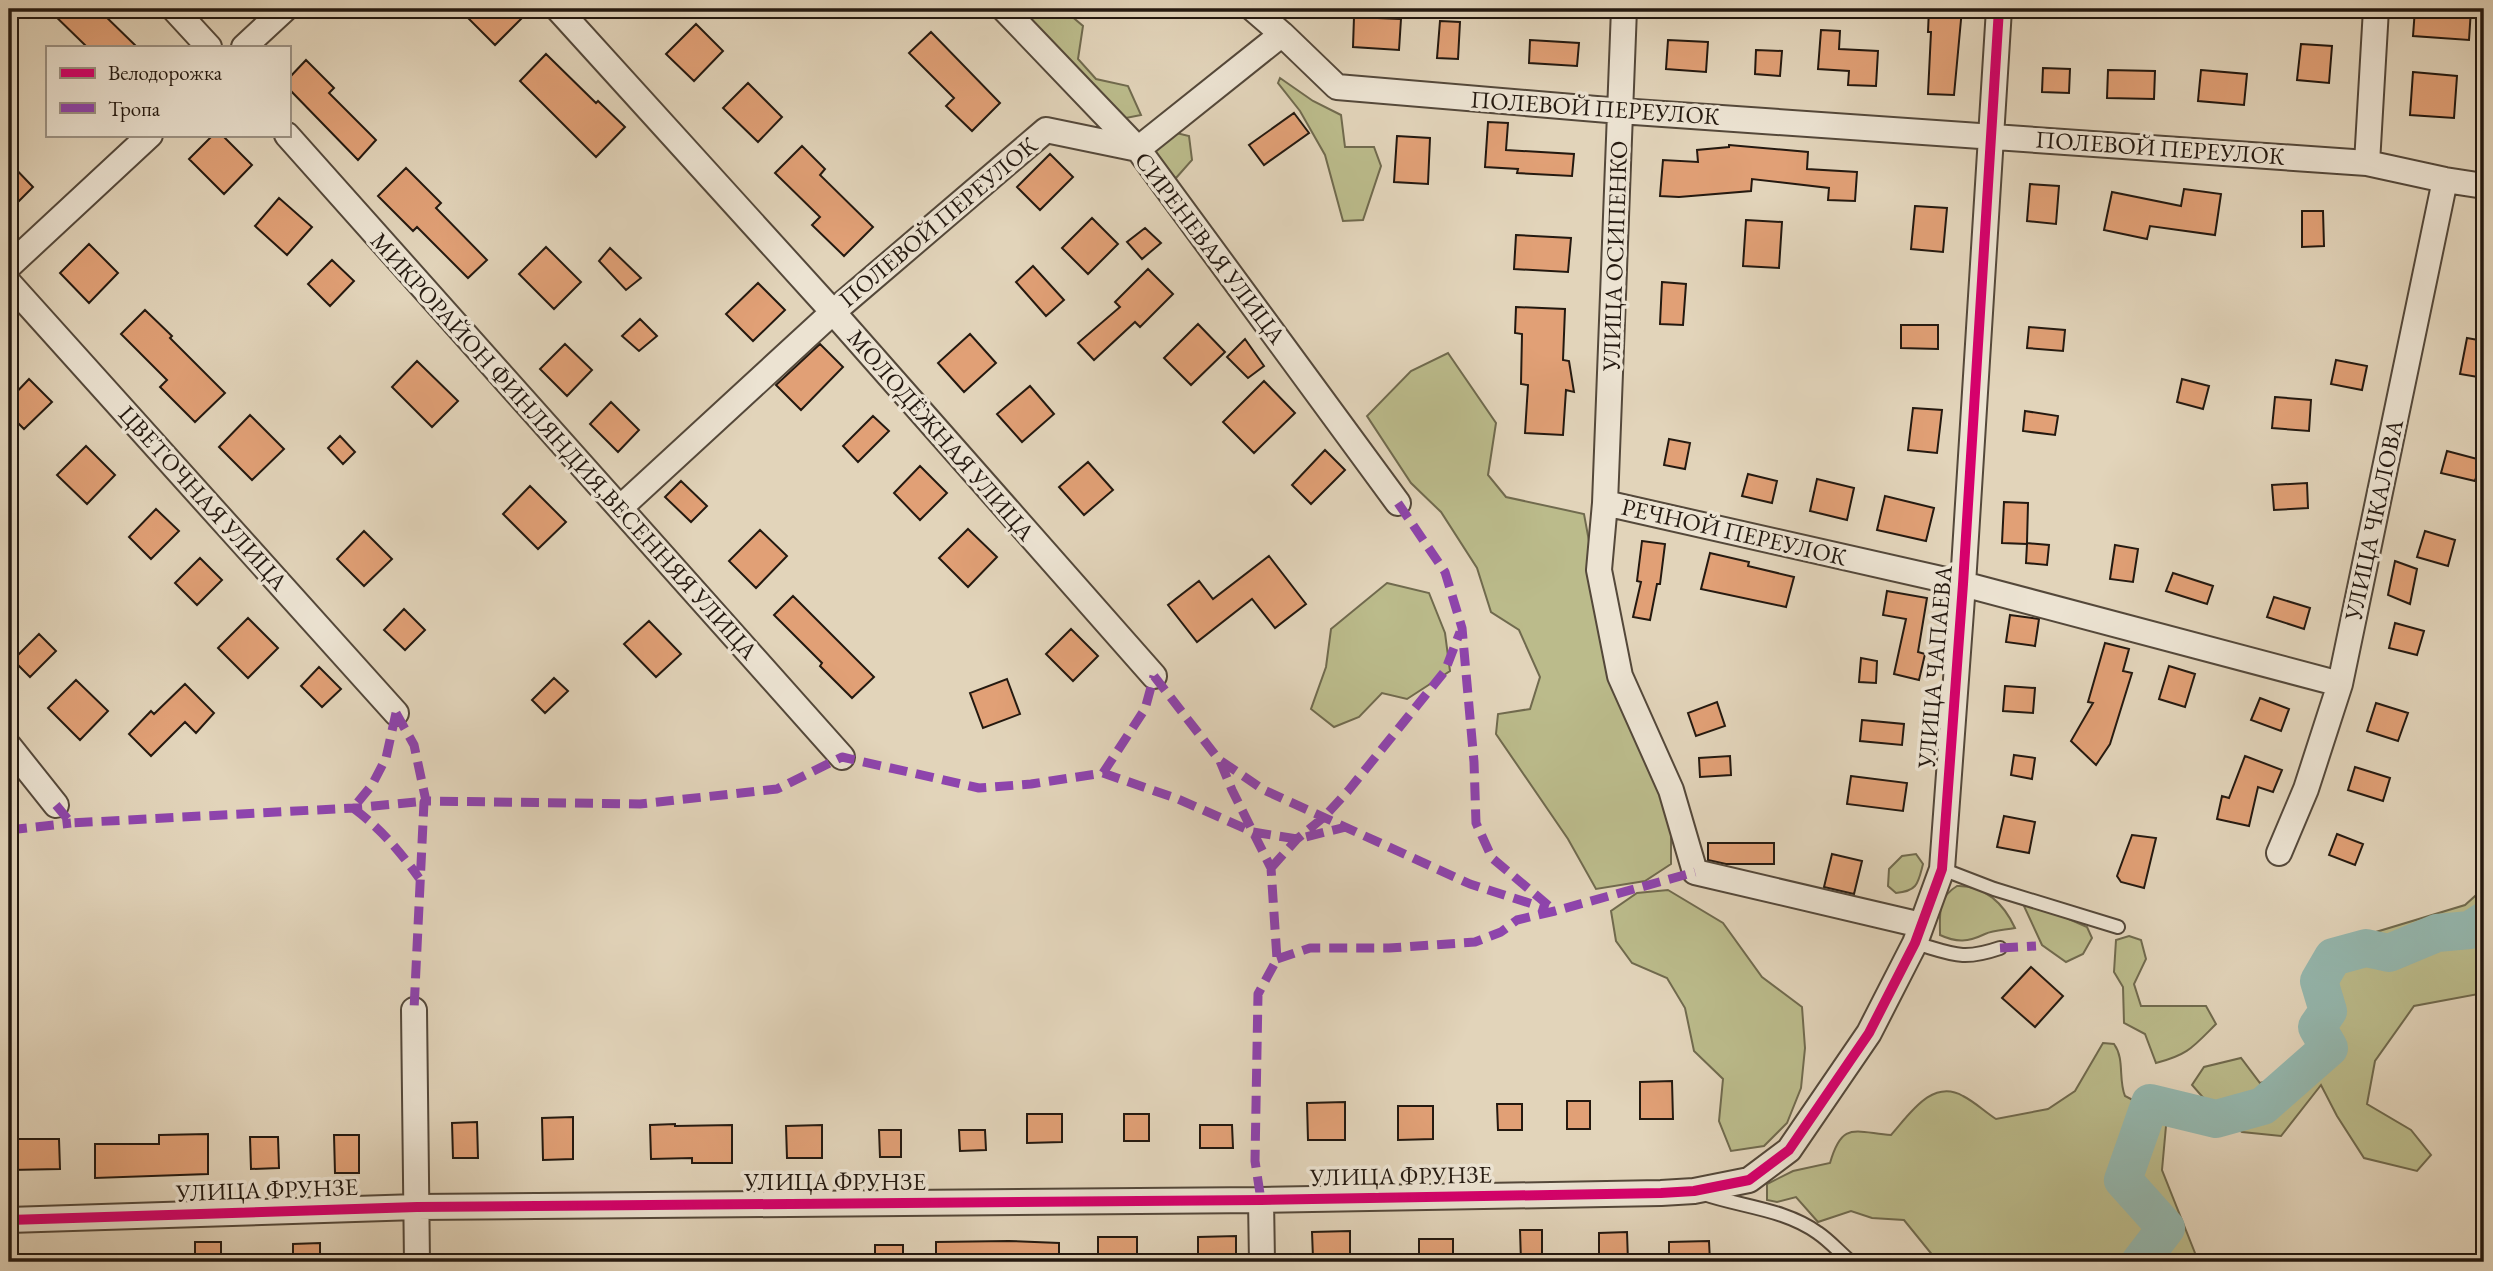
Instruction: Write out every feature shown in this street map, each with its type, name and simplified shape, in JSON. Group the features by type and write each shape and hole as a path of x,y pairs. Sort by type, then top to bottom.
{"street":[{"path":"174,9 208,46"},
{"path":"245,46 285,9"},
{"name":"МОЛОДЁЖНАЯ УЛИЦА","path":"558,9 833,312 1154,676"},
{"name":"СИРЕНЕВАЯ УЛИЦА","path":"1004,9 1138,149 1398,503"},
{"name":"ПОЛЕВОЙ ПЕРЕУЛОК","path":"1253,9 1337,87 1620,111 2367,163 2484,186"},
{"path":"1138,149 1282,34 1284,9"},
{"name":"УЛИЦА ОСИПЕНКО","path":"1605,503 1625,9"},
{"name":"УЛИЦА ЧАПАЕВА","path":"1661,1193 1694,1191 1749,1180 1789,1150 1869,1033 1918,934 1942,869 1963,583 1998,9"},
{"path":"2367,163 2376,9"},
{"name":"ПОЛЕВОЙ ПЕРЕУЛОК","path":"833,312 1046,130 1138,149"},
{"path":"9,266 149,136"},
{"name":"МИКРОРАЙОН ФИНЛЯНДИЯ,ВЕСЕННЯЯ УЛИЦА","path":"288,136 842,757"},
{"name":"УЛИЦА ЧКАЛОВА","path":"2279,853 2306,789 2340,684 2445,180"},
{"name":"ЦВЕТОЧНАЯ УЛИЦА","path":"9,283 396,713"},
{"path":"620,508 833,312"},
{"name":"РЕЧНОЙ ПЕРЕУЛОК","path":"1918,934 1695,872 1671,790 1620,676 1599,570 1605,503 1963,583 2340,684"},
{"path":"9,746 56,805"},
{"path":"414,1010 417,1262"},
{"name":"УЛИЦА ФРУНЗЕ","path":"9,1220 417,1207 1261,1200 1661,1193"},
{"path":"1261,1200 1262,1262"}],"lane":[{"path":"1942,869 1994,889 2118,926"},
{"path":"1918,934 1954,955 1975,957 2000,948"},
{"path":"1694,1191 1729,1202 1771,1210 1818,1232 1851,1262"}],"green space":[{"path":"1020,9 1063,9 1083,26 1078,59 1096,79 1128,86 1141,115 1121,119"},
{"path":"1280,78 1313,101 1341,115 1345,147 1374,147 1381,166 1363,220 1343,221 1325,155 1300,111 1278,83"},
{"path":"1168,131 1189,136 1192,160 1176,178 1163,174 1150,152"},
{"path":"1448,353 1496,423 1488,475 1506,497 1584,514 1602,611 1671,814 1671,864 1645,881 1596,889 1568,839 1496,734 1498,714 1530,709 1540,677 1519,630 1491,612 1477,568 1441,512 1411,483 1367,416 1411,371"},
{"path":"1387,583 1429,593 1445,633 1450,671 1407,699 1382,693 1359,717 1334,727 1311,709 1326,667 1331,629"},
{"path":"1916,854 1923,864 1916,885 1896,893 1888,886 1889,869 1902,856"},
{"path":"1957,886 1976,889 1992,898 2005,911 2015,928 1963,941 1940,935 1943,901"},
{"path":"2484,888 2484,993 2414,1006 2375,1061 2367,1104 2411,1130 2431,1155 2417,1171 2364,1158 2321,1085 2281,1136 2242,1132 2214,1110 2192,1085 2204,1067 2241,1058 2260,1083 2293,1074 2318,1049 2307,968 2356,938 2465,905"},
{"path":"1668,890 1723,923 1762,977 1802,1007 1805,1048 1801,1088 1787,1123 1764,1146 1731,1151 1719,1121 1723,1079 1694,1051 1685,1008 1667,978 1632,963 1616,941 1611,911 1637,893"},
{"path":"2023,904 2046,909 2087,927 2092,938 2083,954 2066,962 2042,945"},
{"path":"2129,936 2141,940 2146,959 2134,984 2141,1006 2206,1006 2216,1024 2189,1049 2176,1057 2156,1063 2145,1034 2124,1023 2123,987 2114,972 2116,940"},
{"path":"2103,1043 2114,1044 2117,1050 2125,1096 2162,1115 2166,1126 2162,1170 2195,1253 2193,1262 1938,1262 1904,1220 1872,1218 1851,1211 1818,1222 1796,1197 1777,1202 1767,1200 1767,1184 1793,1171 1830,1163 1839,1140 1851,1132 1891,1135 1922,1101 1931,1095 1952,1092 1963,1096 1996,1119 2048,1109 2075,1091"}],"building":[{"path":"48,9 98,9 136,46 86,46"},
{"path":"476,9 511,9 521,19 495,45 468,18"},
{"path":"1929,9 1962,9 1954,95 1928,94 1931,32 1928,32"},
{"path":"2415,9 2471,9 2469,40 2413,36"},
{"path":"1354,17 1401,19 1399,50 1353,47"},
{"path":"1440,21 1460,22 1458,59 1437,58"},
{"path":"696,24 723,51 694,81 666,54"},
{"path":"1821,30 1840,31 1839,49 1878,51 1876,86 1848,85 1849,71 1818,69"},
{"path":"931,32 1000,103 972,131 946,106 954,98 909,53"},
{"path":"1530,40 1579,43 1577,66 1529,63"},
{"path":"1668,40 1708,42 1706,72 1666,69"},
{"path":"2301,44 2332,46 2329,83 2297,80"},
{"path":"1756,50 1782,51 1780,76 1755,74"},
{"path":"546,54 625,127 596,157 520,81"},
{"path":"306,60 334,88 329,93 376,140 358,160 290,90 290,77"},
{"path":"2043,68 2070,69 2069,93 2042,92"},
{"path":"2108,70 2155,71 2154,99 2107,98"},
{"path":"2201,70 2247,74 2244,105 2198,101"},
{"path":"2413,72 2457,76 2454,118 2410,115"},
{"path":"748,83 782,117 758,142 723,108"},
{"path":"1294,113 1309,133 1264,165 1249,145"},
{"path":"1488,122 1508,123 1506,150 1574,154 1572,176 1517,173 1518,169 1485,167"},
{"path":"212,136 223,136 252,165 224,194 189,159"},
{"path":"1397,136 1430,138 1428,184 1394,182"},
{"path":"1729,145 1808,152 1807,169 1857,172 1855,201 1828,200 1829,188 1752,179 1751,191 1660,196 1663,160 1698,162 1697,150"},
{"path":"802,146 825,169 820,175 873,227 844,256 812,225 820,217 775,173"},
{"path":"1050,154 1073,177 1040,210 1017,187"},
{"path":"9,162 33,187 9,211"},
{"path":"406,168 441,203 436,208 487,260 468,278 417,227 413,231 378,196"},
{"path":"2030,184 2059,186 2056,224 2027,221"},
{"path":"2184,189 2221,194 2215,235 2150,226 2147,239 2104,230 2112,192 2181,206"},
{"path":"279,198 312,227 287,255 255,226"},
{"path":"1915,206 1947,208 1943,252 1911,249"},
{"path":"2302,211 2323,211 2324,246 2302,247"},
{"path":"1092,218 1118,244 1088,274 1062,248"},
{"path":"1746,220 1782,222 1779,268 1743,266"},
{"path":"1145,228 1161,243 1142,259 1127,242"},
{"path":"1516,235 1571,238 1568,272 1514,269"},
{"path":"89,244 118,273 89,303 60,273"},
{"path":"546,247 581,282 554,309 519,274"},
{"path":"610,248 641,278 626,290 599,261"},
{"path":"332,260 354,281 330,306 308,284"},
{"path":"1033,266 1064,300 1046,316 1016,282"},
{"path":"1148,269 1173,294 1140,327 1135,322 1094,360 1078,343 1120,307 1115,302"},
{"path":"1662,282 1686,284 1683,325 1660,324"},
{"path":"758,283 785,310 753,341 726,314"},
{"path":"1516,307 1565,309 1563,360 1569,361 1574,392 1566,390 1563,435 1525,433 1528,385 1521,384 1522,334 1515,333"},
{"path":"145,310 225,393 195,422 160,387 167,380 121,334"},
{"path":"640,319 657,336 639,351 622,336"},
{"path":"1198,324 1225,352 1191,385 1164,358"},
{"path":"1901,325 1938,325 1938,349 1901,348"},
{"path":"2029,327 2065,330 2063,351 2027,348"},
{"path":"970,334 996,363 964,392 938,363"},
{"path":"2467,338 2484,341 2484,378 2460,374"},
{"path":"1245,339 1264,366 1248,378 1227,357"},
{"path":"565,344 592,370 567,396 540,369"},
{"path":"820,344 843,367 801,410 776,385"},
{"path":"2336,360 2367,366 2362,390 2331,384"},
{"path":"417,361 458,401 432,427 392,387"},
{"path":"29,379 52,402 24,429 9,414 9,400"},
{"path":"2182,379 2209,386 2203,409 2177,402"},
{"path":"1264,381 1295,413 1254,453 1223,422"},
{"path":"1030,386 1054,414 1022,442 997,414"},
{"path":"2275,397 2311,400 2309,431 2272,428"},
{"path":"611,402 639,430 618,452 590,424"},
{"path":"1913,408 1942,410 1937,453 1908,450"},
{"path":"2025,411 2058,416 2055,435 2023,431"},
{"path":"250,415 284,449 252,480 219,447"},
{"path":"873,416 889,431 858,462 843,446"},
{"path":"340,436 355,452 343,464 328,448"},
{"path":"1669,439 1690,443 1685,469 1664,465"},
{"path":"86,446 115,475 87,504 57,475"},
{"path":"1325,450 1345,470 1311,504 1292,485"},
{"path":"2447,451 2481,460 2475,481 2441,473"},
{"path":"1088,462 1113,490 1084,515 1059,487"},
{"path":"920,466 947,493 920,520 894,493"},
{"path":"1748,474 1777,481 1772,503 1742,496"},
{"path":"1817,479 1854,488 1847,520 1810,511"},
{"path":"681,481 707,506 691,522 665,497"},
{"path":"2307,483 2308,508 2274,510 2272,485"},
{"path":"530,486 566,522 538,549 503,514"},
{"path":"1885,496 1934,508 1926,541 1877,530"},
{"path":"2004,502 2028,503 2027,543 2049,545 2047,565 2026,563 2027,544 2002,543"},
{"path":"156,509 179,531 151,559 129,537"},
{"path":"968,529 997,557 968,587 939,558"},
{"path":"760,530 787,556 756,588 729,561"},
{"path":"364,531 392,559 364,586 337,559"},
{"path":"2425,531 2455,540 2448,566 2417,557"},
{"path":"1642,541 1665,544 1660,584 1657,584 1650,620 1633,617 1641,582 1637,581"},
{"path":"2115,545 2138,549 2133,582 2110,579"},
{"path":"1710,553 1794,577 1786,607 1701,589"},
{"path":"1269,556 1306,604 1275,628 1252,599 1197,642 1168,605 1199,581 1213,599"},
{"path":"200,558 222,580 197,605 175,583"},
{"path":"2395,561 2417,569 2410,604 2388,595"},
{"path":"2173,573 2213,586 2207,604 2166,591"},
{"path":"1887,591 1927,598 1918,652 1925,654 1919,680 1894,674 1906,619 1883,615"},
{"path":"793,596 874,677 852,698 820,666 822,663 774,615"},
{"path":"2274,597 2310,608 2304,629 2267,617"},
{"path":"404,609 425,630 405,650 384,630"},
{"path":"2010,615 2039,619 2035,646 2006,642"},
{"path":"248,618 278,648 248,678 218,648"},
{"path":"649,621 681,654 656,677 624,644"},
{"path":"2395,623 2424,631 2417,655 2389,648"},
{"path":"1071,629 1098,656 1073,681 1046,654"},
{"path":"39,634 56,651 30,677 13,660"},
{"path":"2105,643 2129,649 2123,671 2132,673 2110,744 2096,765 2071,741 2093,703 2088,702"},
{"path":"1861,658 1877,661 1876,683 1859,682"},
{"path":"2169,666 2195,674 2185,707 2159,699"},
{"path":"319,667 341,689 322,707 301,686"},
{"path":"554,678 568,691 545,713 532,700"},
{"path":"1007,679 1020,714 983,728 970,693"},
{"path":"76,680 108,711 80,740 48,708"},
{"path":"185,684 214,713 196,733 185,722 151,756 129,734 151,711 154,714"},
{"path":"2005,686 2035,688 2033,713 2003,711"},
{"path":"2260,698 2289,709 2281,731 2251,720"},
{"path":"1717,702 1725,726 1696,736 1688,713"},
{"path":"2376,703 2408,713 2398,741 2367,731"},
{"path":"1862,720 1904,724 1902,745 1860,741"},
{"path":"2014,755 2035,758 2032,779 2011,775"},
{"path":"1730,756 1731,775 1700,777 1699,758"},
{"path":"2245,756 2282,770 2273,792 2258,787 2249,826 2217,819 2222,796 2229,798"},
{"path":"2355,767 2390,778 2383,801 2348,790"},
{"path":"1851,776 1907,783 1903,811 1847,804"},
{"path":"2004,816 2035,822 2029,853 1997,847"},
{"path":"2337,834 2363,844 2355,865 2329,855"},
{"path":"2132,835 2156,838 2144,888 2121,882 2117,876"},
{"path":"1708,843 1774,843 1774,864 1726,864 1708,860"},
{"path":"1832,854 1862,861 1854,894 1824,887"},
{"path":"2031,967 2063,996 2035,1027 2002,998"},
{"path":"1672,1081 1673,1119 1640,1119 1640,1082"},
{"path":"1567,1101 1590,1101 1590,1129 1567,1129"},
{"path":"1345,1102 1345,1140 1308,1140 1307,1103"},
{"path":"1497,1104 1522,1104 1522,1130 1498,1130"},
{"path":"1398,1106 1433,1106 1433,1139 1398,1140"},
{"path":"1027,1114 1062,1114 1062,1142 1027,1143"},
{"path":"1124,1114 1149,1114 1149,1141 1124,1141"},
{"path":"573,1117 573,1159 543,1160 542,1118"},
{"path":"477,1122 478,1158 453,1158 452,1123"},
{"path":"650,1125 732,1125 732,1163 692,1163 692,1158 651,1159"},
{"path":"822,1125 822,1158 787,1158 786,1126"},
{"path":"1200,1125 1232,1125 1233,1148 1200,1148"},
{"path":"879,1130 901,1130 901,1157 880,1157"},
{"path":"959,1130 985,1130 986,1150 960,1151"},
{"path":"208,1134 208,1174 95,1178 95,1144 159,1144 159,1135"},
{"path":"334,1135 359,1135 359,1173 335,1173"},
{"path":"250,1137 278,1137 279,1168 251,1169"},
{"path":"10,1139 59,1139 60,1169 10,1170"},
{"path":"1520,1230 1542,1230 1542,1262 1521,1262"},
{"path":"1350,1231 1350,1257 1313,1258 1312,1232"},
{"path":"1627,1232 1628,1262 1599,1262 1599,1233"},
{"path":"1236,1236 1236,1262 1198,1262 1198,1237"},
{"path":"1098,1237 1137,1237 1137,1262 1098,1262"},
{"path":"1419,1239 1453,1239 1453,1262 1419,1262"},
{"path":"1709,1241 1710,1262 1669,1262 1669,1242"},
{"path":"195,1242 221,1242 221,1262 195,1262"},
{"path":"936,1242 1059,1243 1059,1262 936,1262"},
{"path":"320,1243 320,1262 293,1262 293,1244"},
{"path":"875,1245 903,1245 903,1262 875,1262"}],"waterway":[{"path":"2140,1262 2166,1228 2123,1180 2150,1103 2216,1119 2263,1106 2329,1048 2317,1027 2328,1011 2319,981 2333,957 2366,948 2389,953 2437,933 2470,930 2484,921"}],"marked path":[{"path":"1398,503 1445,572 1462,628 1474,762 1476,823 1492,858 1555,911"},
{"path":"1271,868 1297,839 1324,817 1348,791 1445,671 1460,632"},
{"path":"1154,676 1220,761 1271,868 1277,959 1258,994 1255,1161 1261,1200"},
{"path":"1103,773 1145,709 1154,676"},
{"path":"396,713 414,745 426,801 640,804 777,789 842,757 979,788 1031,784 1103,773 1178,799 1253,832 1297,839 1346,827"},
{"path":"396,713 386,758 372,785 353,808 389,840 419,878"},
{"path":"1221,761 1264,790 1470,884 1548,909"},
{"path":"56,805 71,823 353,808 426,801 414,1010"},
{"path":"9,830 71,823"},
{"path":"1277,959 1310,948 1389,948 1475,942 1501,932 1517,920 1695,872"},
{"path":"2000,948 2036,946"}],"cycle path":[{"path":"9,1220 417,1207 1261,1200 1661,1193 1694,1191 1749,1180 1789,1150 1869,1033 1915,943 1942,869 1963,584 1999,9"}]}
